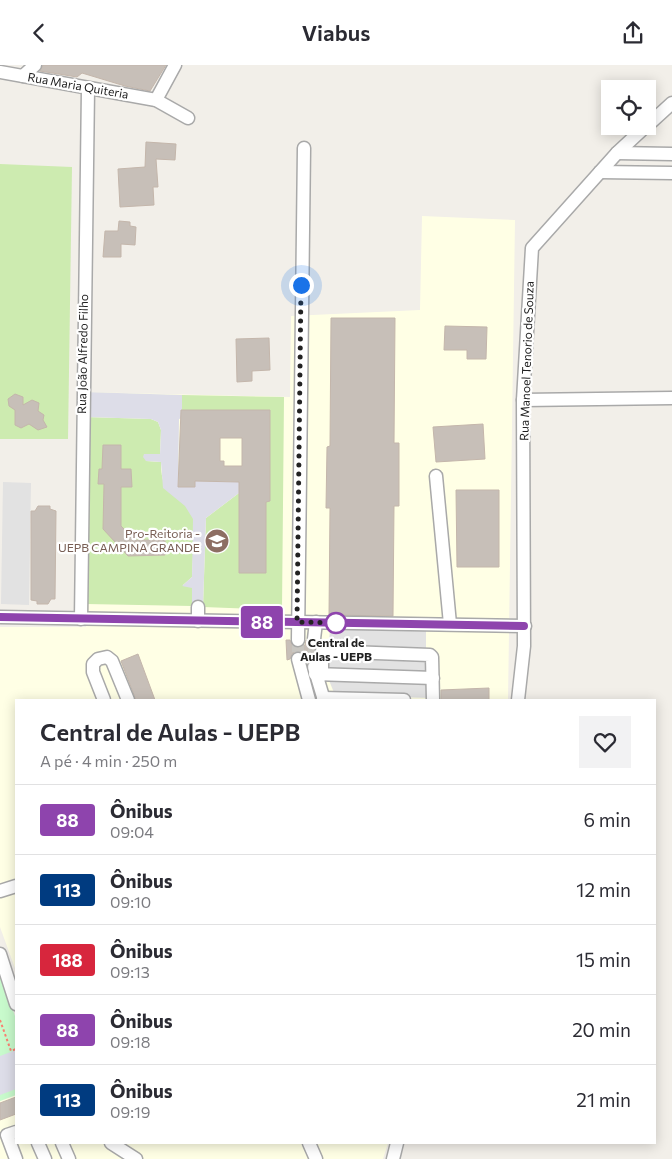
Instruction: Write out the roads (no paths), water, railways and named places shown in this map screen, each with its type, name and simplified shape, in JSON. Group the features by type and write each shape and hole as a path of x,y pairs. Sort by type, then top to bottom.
{"street":[{"path":"23,76 35,65"},
{"path":"175,65 156,100 188,118"},
{"name":"Rua Maria Quiteria","path":"0,72 156,100"},
{"name":"Rua João Alfredo Filho","path":"81,619 88,89"},
{"name":"Rua Manoel Tenorio de Souza","path":"656,118 672,103"},
{"name":"Rua Manoel Tenorio de Souza","path":"518,699 524,626 523,401 532,248 600,171 637,135"},
{"path":"298,640 304,148"},
{"path":"617,153 672,154"},
{"path":"600,171 672,173"},
{"path":"523,401 672,398"},
{"path":"436,476 450,624"},
{"path":"198,607 198,621"},
{"path":"0,617 524,626"},
{"path":"314,639 316,623"},
{"path":"323,699 316,667 322,651 430,655 432,657 433,699"},
{"path":"104,699 93,672 93,664 98,659 107,657 112,661 128,699"},
{"path":"309,699 298,661 316,667 433,678"},
{"path":"0,891 15,885"},
{"path":"0,954 15,1001"},
{"path":"15,1131 7,1135 16,1159"},
{"path":"38,1144 45,1159"},
{"path":"62,1144 69,1159"},
{"path":"113,1144 136,1159"},
{"path":"309,1144 316,1159"},
{"path":"393,1159 397,1144"}],"tunnel":[{"path":"314,639 314,659"},
{"path":"298,640 298,659"}],"place":[{"name":"Pro-Reitoria - UEPB CAMPINA GRANDE","path":"217,541"},
{"name":"Central de Aulas - UEPB","path":"336,623"}]}
